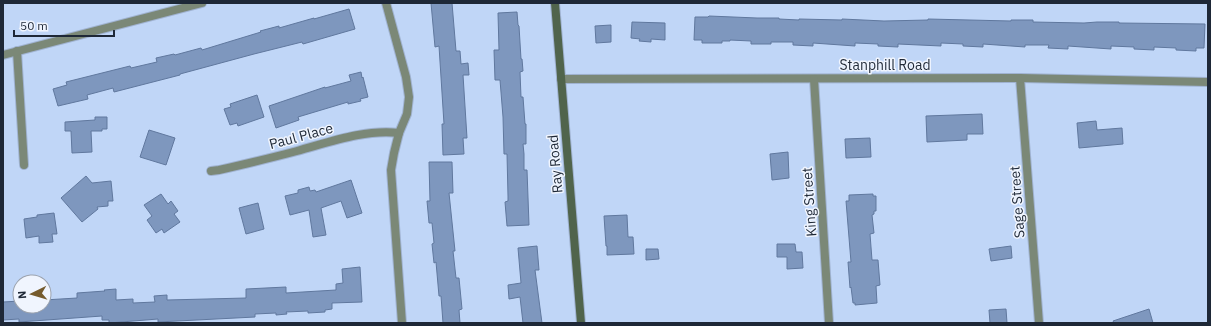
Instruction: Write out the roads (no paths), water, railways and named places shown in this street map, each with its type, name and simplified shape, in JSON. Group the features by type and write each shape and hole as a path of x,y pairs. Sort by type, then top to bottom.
{"street":[{"path":"3,55 202,3"},
{"path":"386,3 406,77 409,97 407,114 399,133 392,170 402,323"},
{"name":"Ray Road","path":"555,3 581,323"},
{"path":"17,51 24,165"},
{"name":"King Street","path":"814,78 829,323"},
{"name":"Stanphill Road","path":"561,79 1020,78 1208,82"},
{"name":"Sage Street","path":"1020,78 1039,323"},
{"name":"Paul Place","path":"211,171 295,152 349,137 374,132 399,133"}]}
